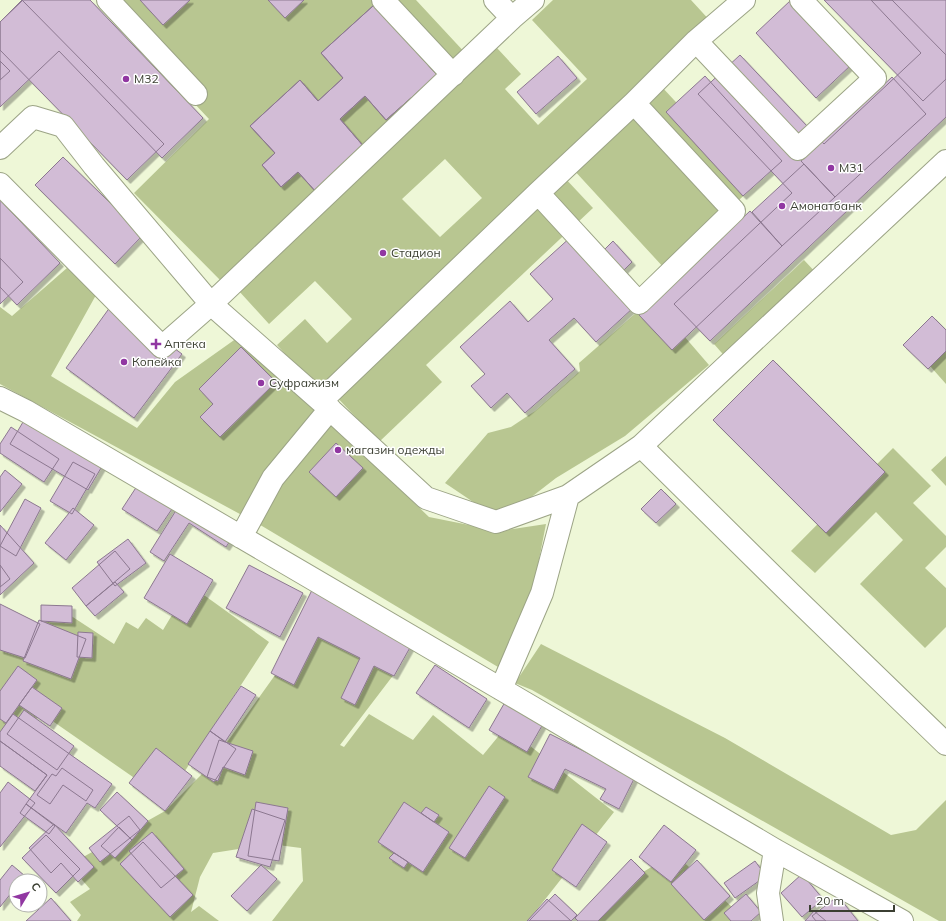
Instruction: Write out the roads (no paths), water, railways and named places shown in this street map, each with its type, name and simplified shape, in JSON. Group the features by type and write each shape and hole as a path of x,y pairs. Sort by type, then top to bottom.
{"street":[{"path":"108,0 196,94"},
{"path":"384,0 453,75"},
{"path":"495,0 512,18"},
{"path":"0,184 162,348 212,304 512,18 534,0"},
{"path":"241,537 273,478 325,405 538,193 634,103 696,41 744,0"},
{"path":"696,41 798,149 875,78 801,0"},
{"path":"538,193 639,303 734,211 634,103"},
{"path":"0,148 32,117 63,126 94,166 212,304 426,498 496,522 568,496 641,446 946,161"},
{"path":"0,398 26,411 775,850 902,921"},
{"path":"641,446 946,744"},
{"path":"501,689 542,593 568,496"},
{"path":"772,921 768,893 775,850"}],"place":[{"name":"М32","path":"126,79"},
{"name":"М31","path":"831,168"},
{"name":"Амонатбанк","path":"782,206"},
{"name":"Стадион","path":"383,253"},
{"name":"Аптека","path":"156,344"},
{"name":"Копейка","path":"124,362"},
{"name":"Суфражизм","path":"261,383"},
{"name":"магазин одежды","path":"338,450"}]}
